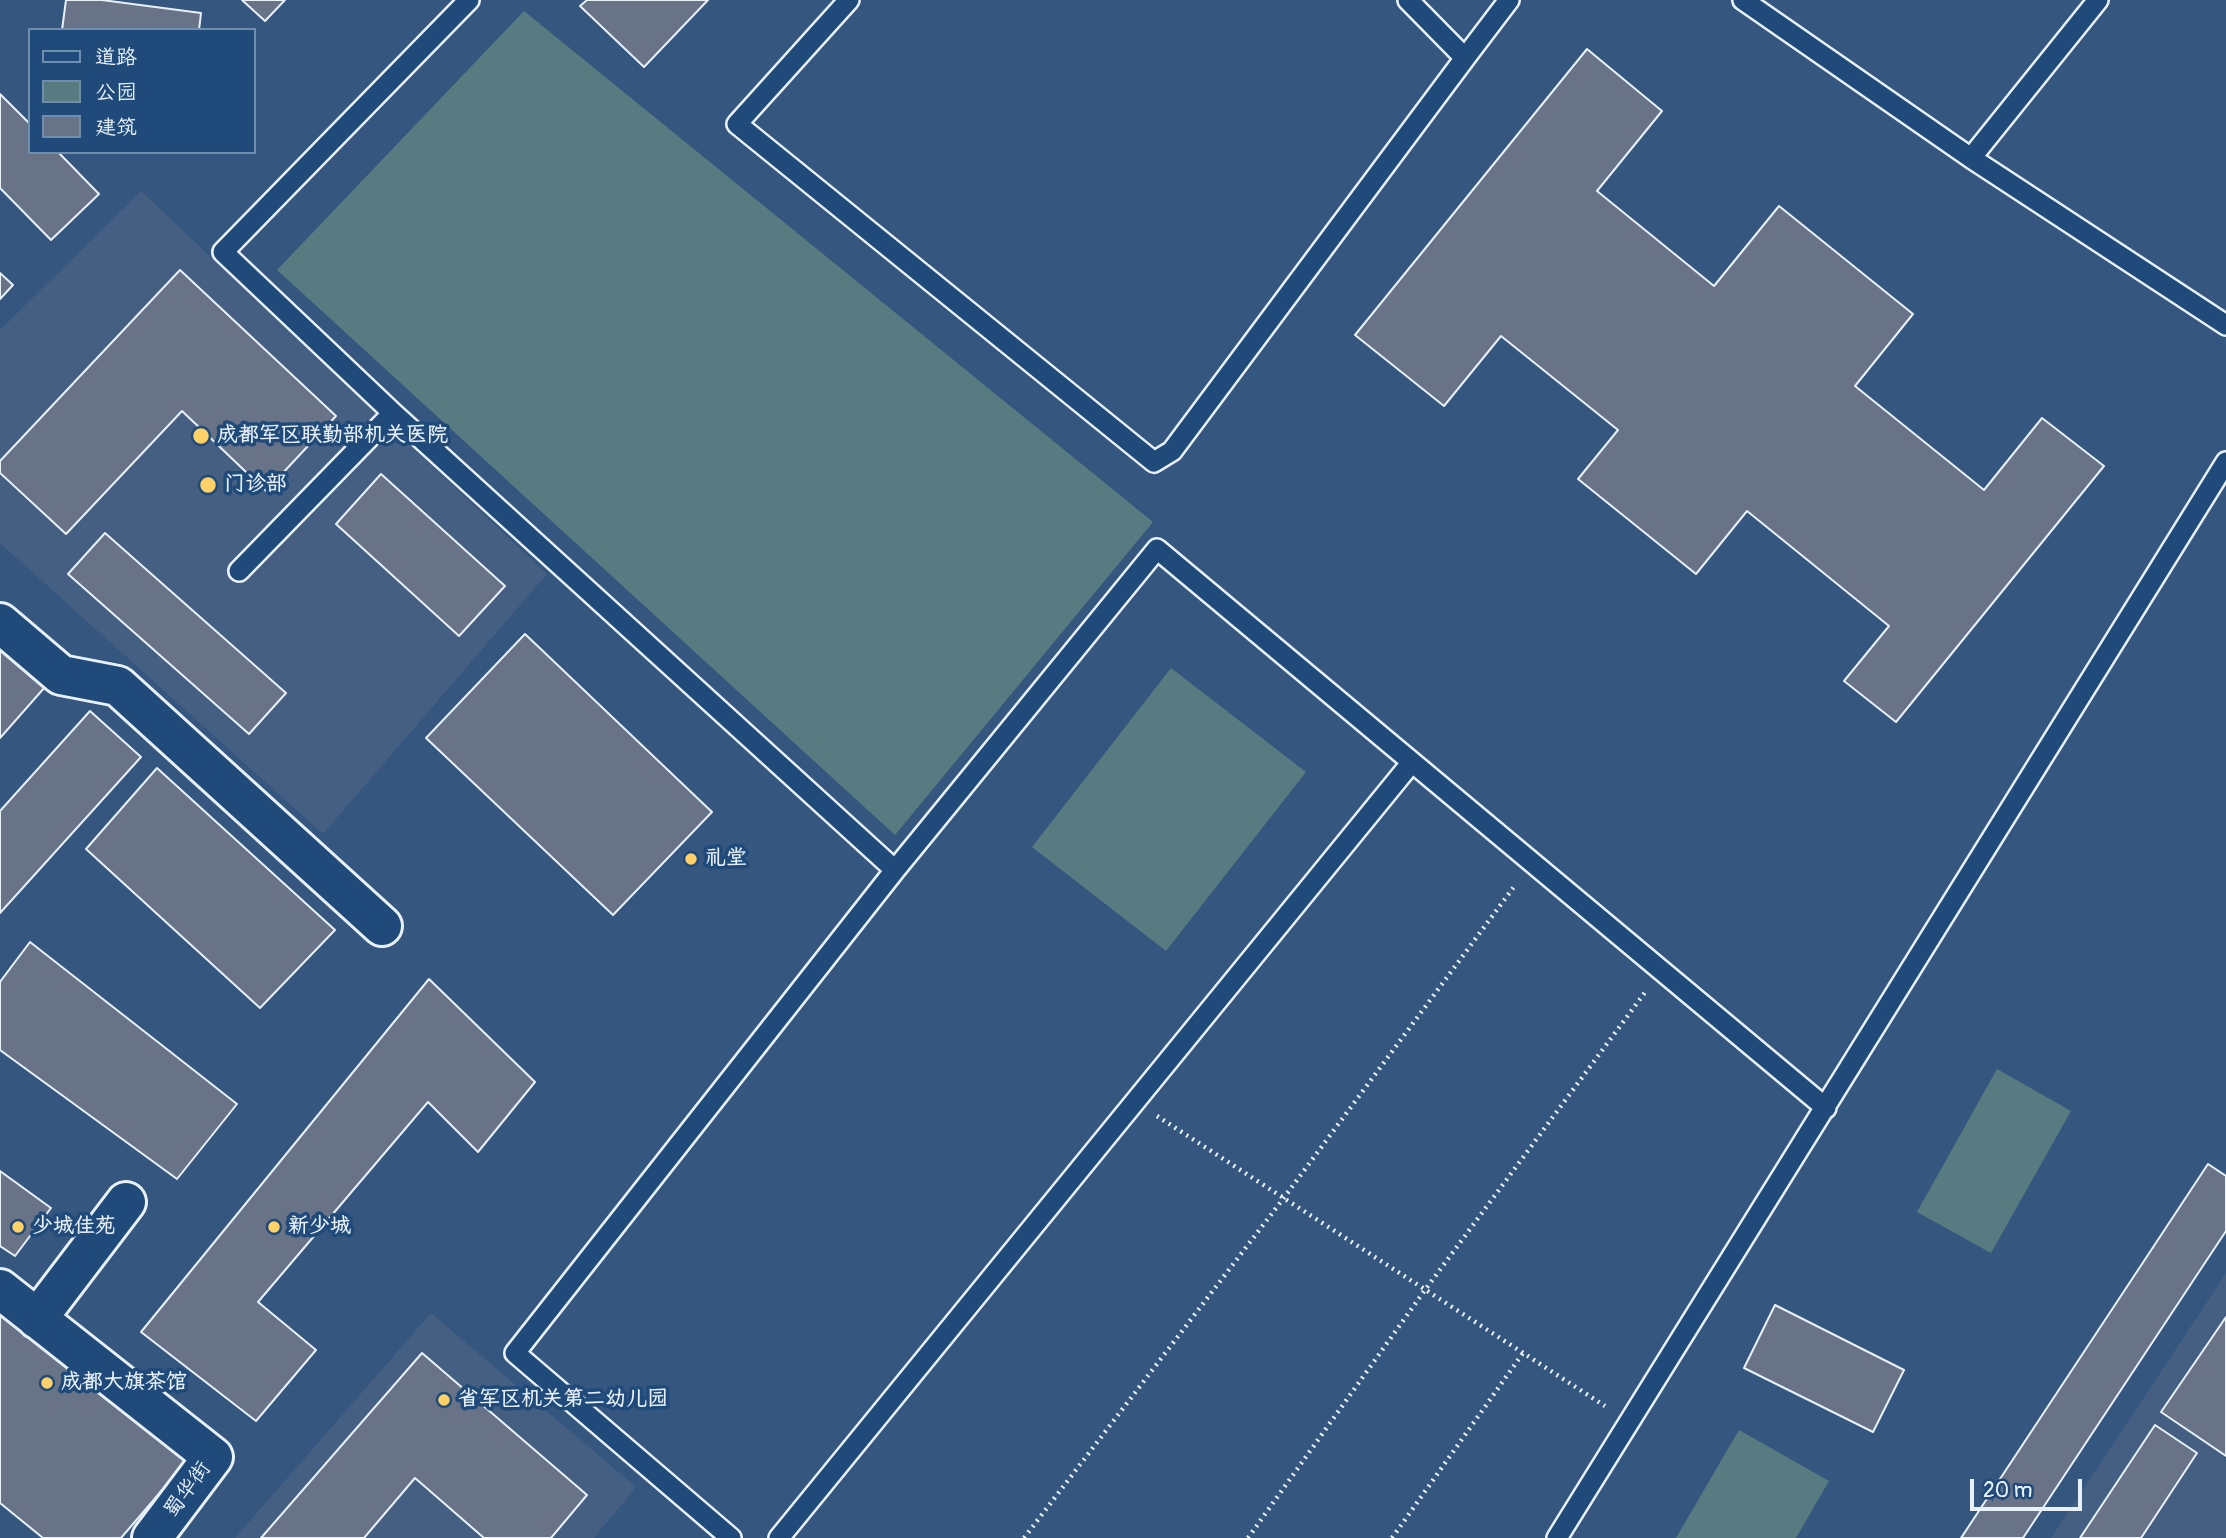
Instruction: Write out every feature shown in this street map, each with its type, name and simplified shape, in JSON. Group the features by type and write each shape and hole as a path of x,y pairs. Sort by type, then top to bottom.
{"street":[{"path":"0,623 61,675 118,686 382,926"},
{"path":"37,1319 126,1202"},
{"name":"蜀华街","path":"0,1289 213,1457 152,1538"}],"lane":[{"path":"469,0 223,252 393,413 895,870"},
{"path":"849,0 737,124 1154,462 1172,451 1509,0"},
{"path":"1408,0 1465,58"},
{"path":"1743,0 1971,158 2226,325"},
{"path":"1971,158 2098,0"},
{"path":"239,571 393,413"},
{"path":"1557,1538 2226,462"},
{"path":"730,1538 515,1353 895,870 1157,549 1826,1108"},
{"path":"779,1538 1412,762"}],"path":[{"path":"1024,1538 1283,1199 1532,862"},
{"path":"1248,1538 1425,1290 1661,971"},
{"path":"1135,1101 1630,1422"},
{"path":"1392,1538 1523,1353"}],"shaded area":[{"name":"成都军区联勤部机关医院","path":"141,191 547,574 323,834 0,543 0,330"},
{"path":"2226,1273 2226,1538 2051,1538"},
{"name":"省军区机关第二幼儿园","path":"431,1313 636,1487 594,1538 235,1538"}],"green space":[{"path":"524,11 1153,522 895,835 277,270"},
{"path":"1171,668 1306,772 1166,951 1032,847"},
{"path":"1997,1069 2071,1111 1991,1253 1917,1212"},
{"path":"1739,1430 1829,1481 1796,1538 1676,1538"}],"building":[{"path":"66,0 102,0 201,13 199,28 62,28"},
{"path":"242,0 285,0 265,21"},
{"path":"587,0 708,0 644,67 580,6"},
{"path":"1587,49 1662,111 1597,191 1714,286 1779,206 1913,314 1855,386 1984,490 2042,418 2104,466 1896,722 1844,681 1889,626 1747,511 1696,574 1578,479 1618,430 1501,336 1444,406 1355,335"},
{"path":"0,94 28,122 28,154 60,154 99,194 51,240 0,188"},
{"path":"180,270 336,416 266,491 182,411 66,534 0,473 0,461"},
{"path":"0,273 13,285 0,299"},
{"path":"381,474 505,586 459,636 336,524"},
{"path":"105,533 286,693 249,734 68,574"},
{"path":"525,634 712,812 613,915 426,738"},
{"path":"0,649 45,687 0,738"},
{"path":"90,711 141,757 0,913 0,811"},
{"path":"157,768 335,930 260,1008 86,849"},
{"path":"30,942 237,1104 177,1179 0,1050 0,982"},
{"name":"新少城","path":"429,979 535,1082 478,1152 428,1102 258,1302 316,1350 256,1421 141,1332"},
{"path":"2208,1164 2226,1176 2226,1231 2023,1538 1961,1538"},
{"name":"少城佳苑","path":"0,1171 51,1208 15,1256 0,1246"},
{"path":"1775,1305 1904,1370 1873,1432 1744,1368"},
{"name":"成都大旗茶馆","path":"0,1306 188,1460 121,1538 43,1538 0,1503"},
{"path":"2226,1317 2226,1456 2161,1412"},
{"path":"422,1353 587,1495 551,1538 484,1538 415,1478 364,1538 261,1538"},
{"path":"2155,1425 2197,1453 2141,1538 2080,1538"}],"place":[{"name":"成都军区联勤部机关医院","path":"201,436"},
{"name":"门诊部","path":"208,485"},
{"name":"礼堂","path":"691,859"},
{"name":"少城佳苑","path":"18,1227"},
{"name":"新少城","path":"274,1227"},
{"name":"成都大旗茶馆","path":"47,1383"},
{"name":"省军区机关第二幼儿园","path":"444,1400"}]}
